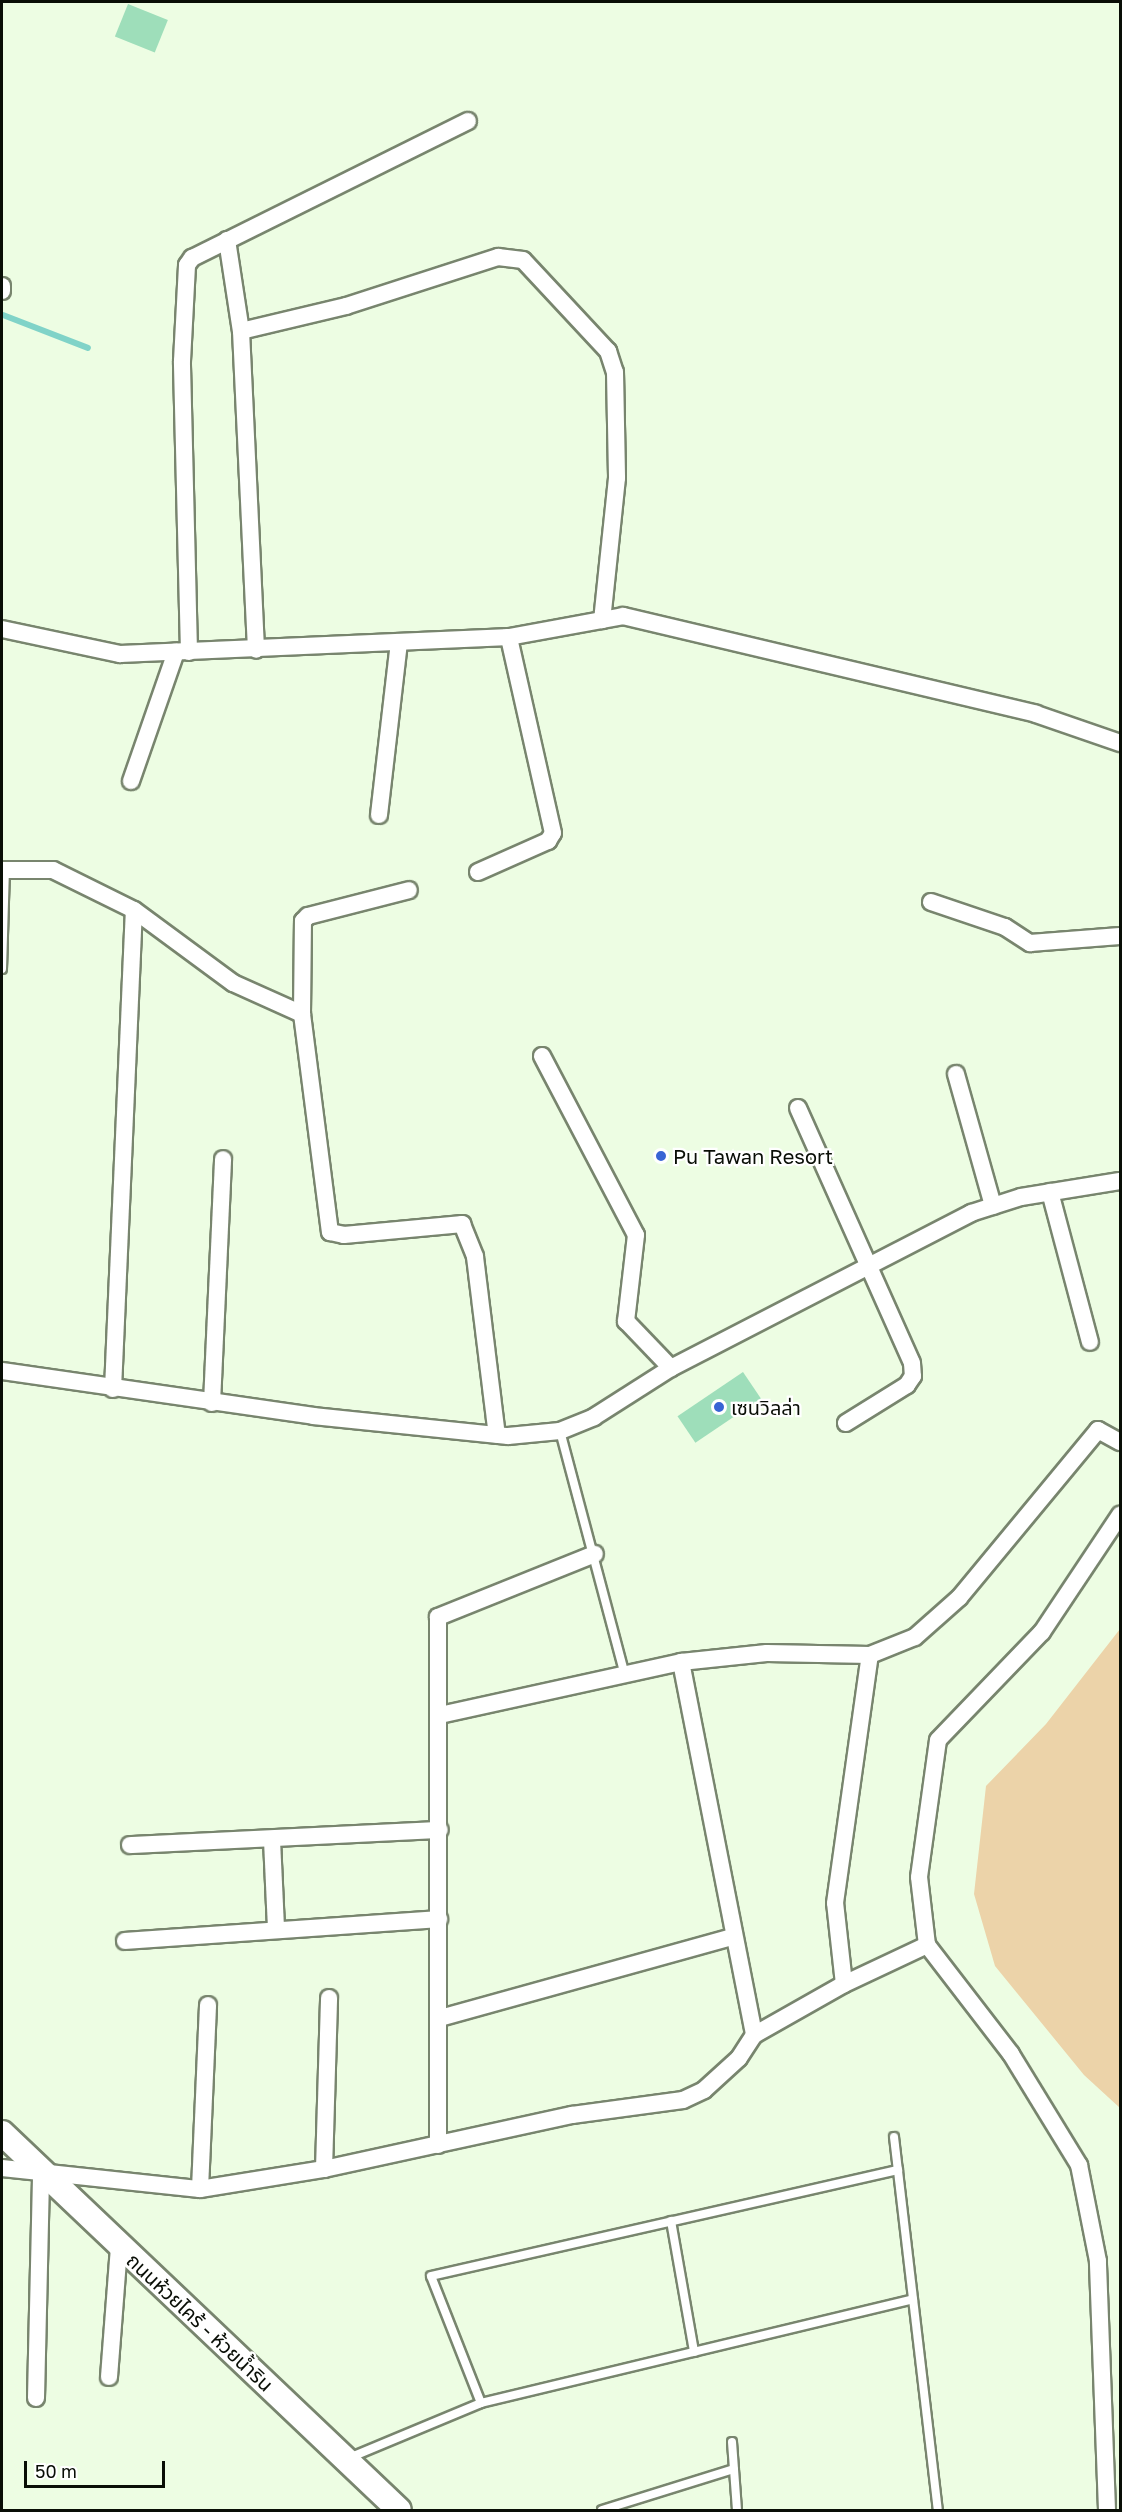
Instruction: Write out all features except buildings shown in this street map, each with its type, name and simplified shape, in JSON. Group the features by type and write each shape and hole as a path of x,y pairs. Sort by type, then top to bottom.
{"main road":[{"name":"ถนนห้วยไคร้ - ห้วยน้ำริน","path":"2,2133 40,2172 399,2511"}],"street":[{"path":"131,781 183,652 182,361 185,279 192,258 468,121"},
{"path":"227,240 241,331 256,650"},
{"path":"241,331 346,306 498,257 523,260 608,351 615,372 617,478 602,620"},
{"path":"2,286 2,291"},
{"path":"2,629 120,654 256,650 509,637 623,616 1036,714 1120,743"},
{"path":"478,872 548,841 553,833 509,637"},
{"path":"379,815 399,642"},
{"path":"3,870 53,870 134,910 233,983 302,1014"},
{"path":"409,890 308,916 303,921 302,1014 330,1232 344,1235 462,1224 475,1257 497,1435"},
{"path":"931,902 1005,927 1030,943 1120,936"},
{"path":"113,1389 134,910"},
{"path":"542,1056 636,1235 626,1321 671,1368"},
{"path":"956,1074 993,1206"},
{"path":"798,1108 870,1264 912,1364 913,1376 907,1385 846,1423"},
{"path":"212,1402 223,1159"},
{"path":"2,1371 212,1402 497,1435 560,1431 594,1417 671,1368 971,1213 1050,1192 1120,1180"},
{"path":"1050,1192 1090,1342"},
{"path":"440,1715 624,1672 681,1662 767,1653 870,1655 915,1637 959,1598 1098,1430 1120,1442"},
{"path":"1107,2511 1098,2261 1080,2165 1011,2054 927,1945 919,1877 938,1740 1042,1632 1120,1515"},
{"path":"438,2145 440,1715 438,1617 595,1554"},
{"path":"844,1984 835,1904 870,1655"},
{"path":"681,1662 732,1937 754,2035"},
{"path":"130,1845 272,1840 440,1830"},
{"path":"272,1840 276,1928"},
{"path":"125,1941 276,1928 439,1919"},
{"path":"440,2018 732,1937"},
{"path":"2,2168 200,2189 324,2169 573,2115 683,2100 704,2090 739,2058 754,2035 844,1984 927,1945"},
{"path":"324,2169 330,1998"},
{"path":"200,2189 208,2005"},
{"path":"36,2398 40,2172"},
{"path":"109,2377 119,2246"}],"lane":[{"path":"2,969 3,870"},
{"path":"560,1431 595,1554 624,1672"},
{"path":"894,2137 938,2511"},
{"path":"481,2403 431,2276 898,2170"},
{"path":"671,2221 694,2352"},
{"path":"345,2460 481,2403 913,2299"},
{"path":"732,2442 737,2511"},
{"path":"602,2511 734,2469"}],"shaded area":[{"path":"1120,1629 1120,2108 1084,2075 995,1966 974,1894 986,1786 1046,1724"}],"waterway":[{"path":"3,315 88,348"}],"place":[{"name":"Pu Tawan Resort","path":"661,1156"},
{"name":"เซนวิลล่า","path":"719,1407"}]}
